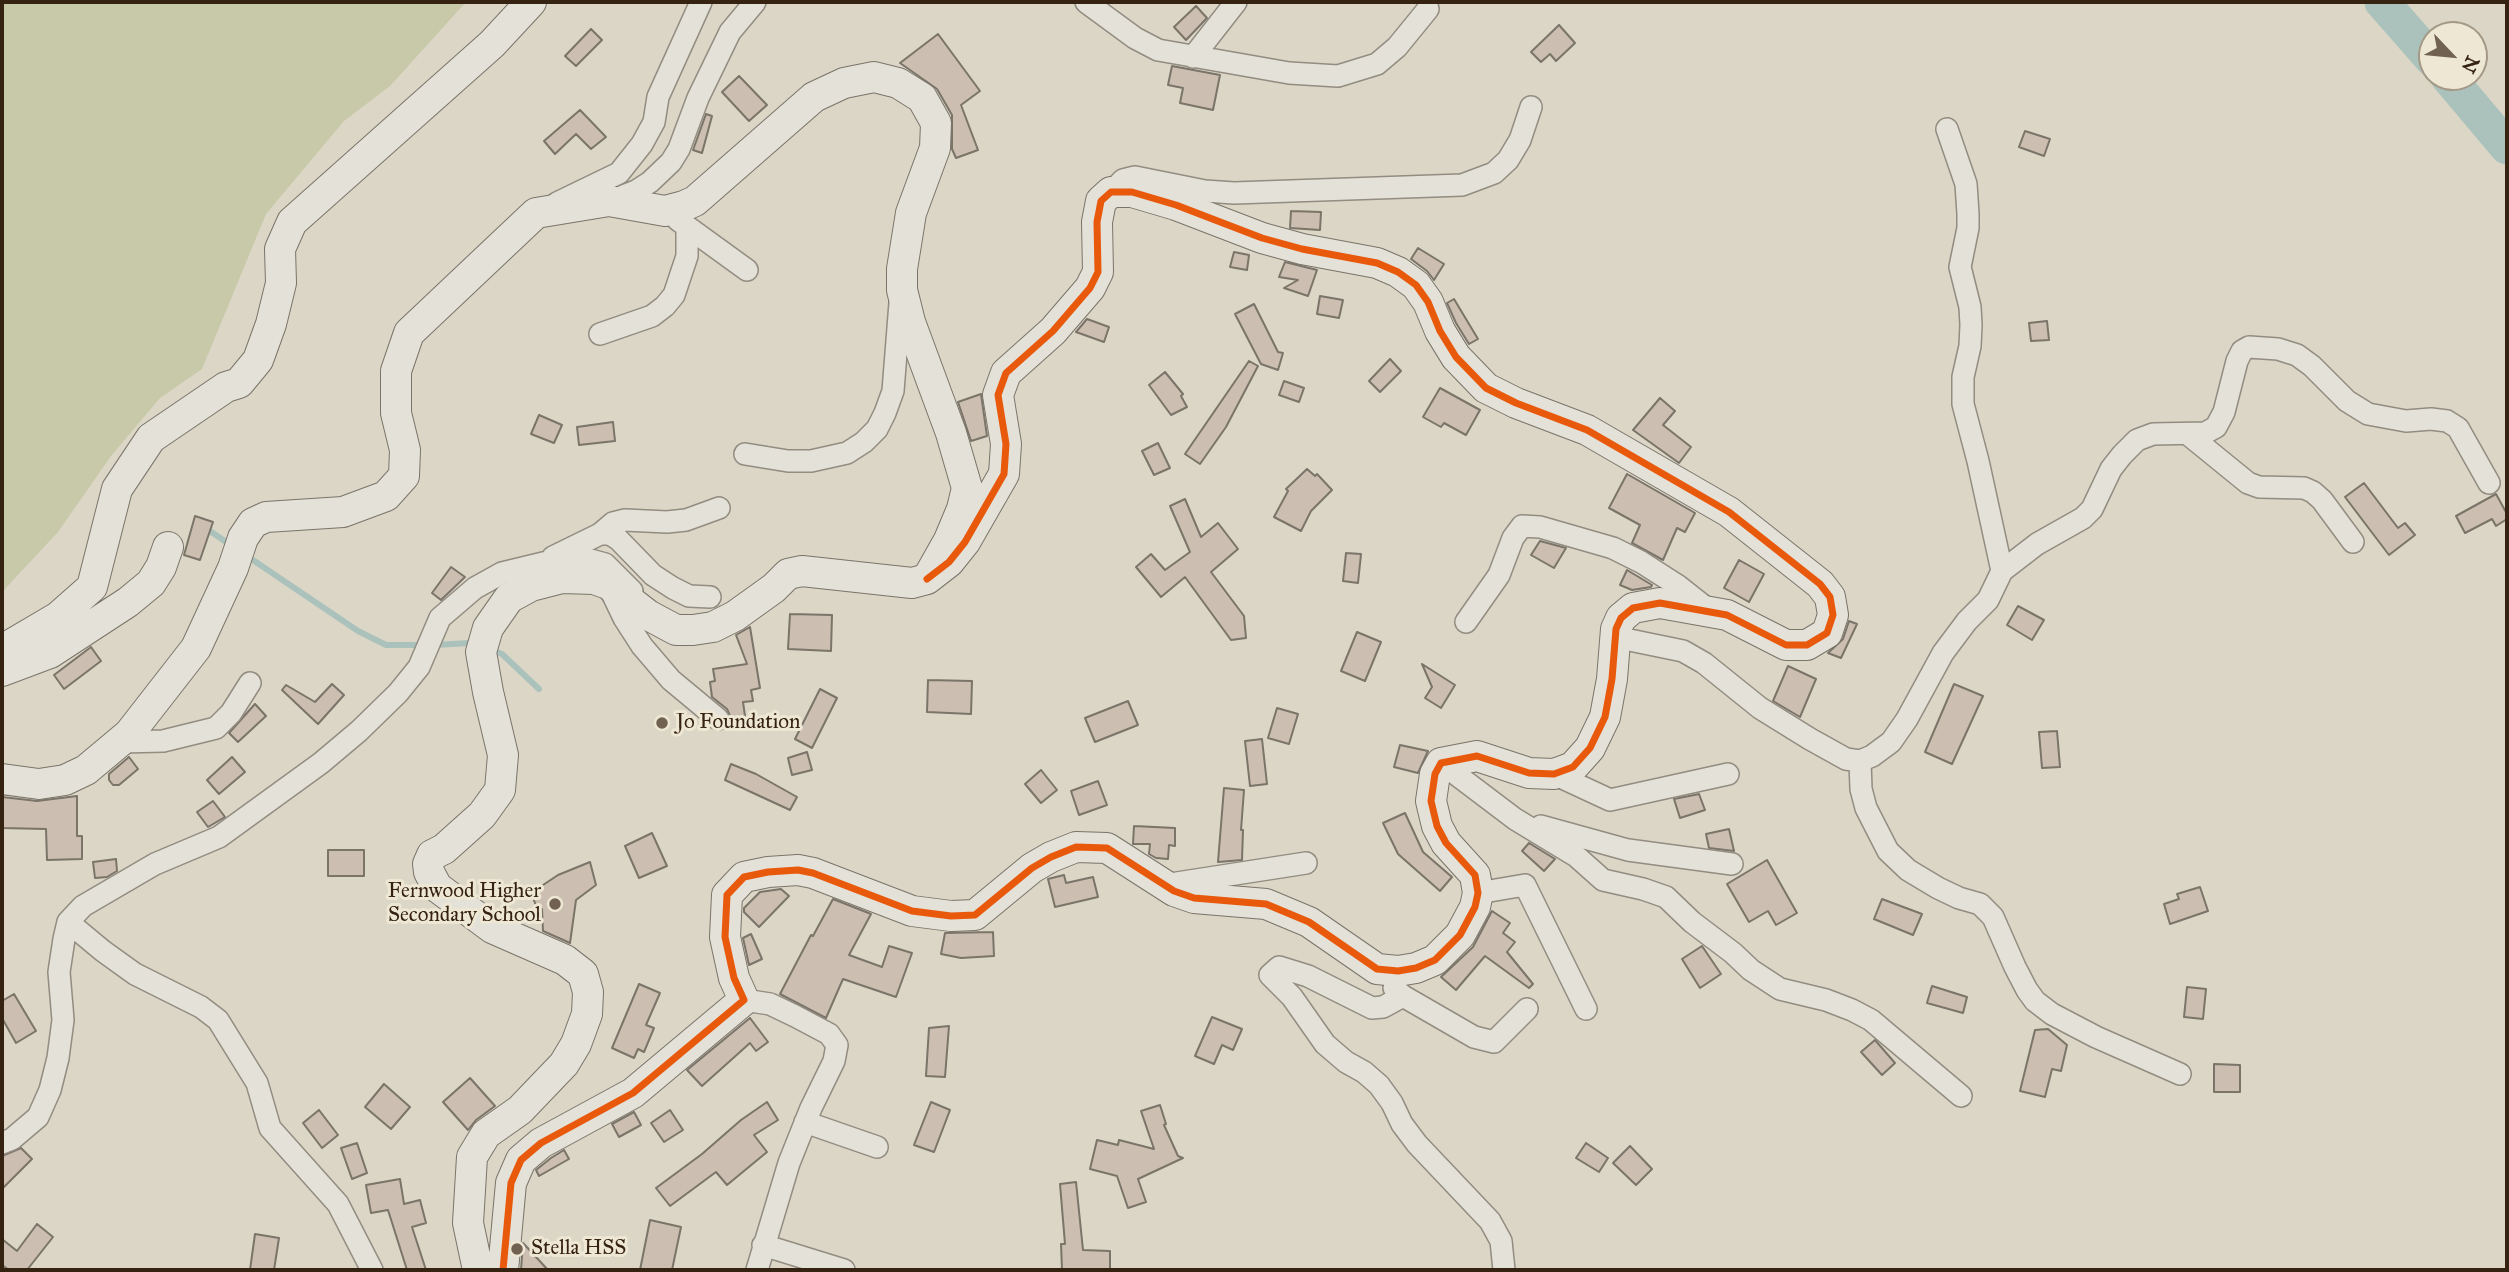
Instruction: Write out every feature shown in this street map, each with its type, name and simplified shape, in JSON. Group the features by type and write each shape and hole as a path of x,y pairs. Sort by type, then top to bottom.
{"street":[{"path":"2,650 58,617 92,587 117,489 151,438 226,387 239,383 258,360 271,324 281,283 280,249 292,222 492,44 531,2"},
{"path":"2,779 39,784 65,780 86,770 121,742 196,648 233,569 243,538 253,523 266,517 343,512 386,496 404,476 405,450 396,413 396,370 409,333 536,213 619,173 642,144 654,122 658,97 701,2"},
{"path":"536,213 609,201 636,191 671,162 679,149 710,70 730,32 755,2"},
{"path":"1086,2 1135,38 1158,50 1289,74 1338,76 1377,64 1396,47 1428,9"},
{"path":"1193,57 1236,2"},
{"path":"676,219 814,97 844,83 874,77 898,83 922,99 936,123 935,148 911,213 902,269 893,391 877,429 847,453 832,458 788,461 745,454"},
{"path":"478,1270 468,1223 472,1157 486,1135 520,1110 564,1064 576,1044 587,1014 588,992 583,974 565,960 492,928 456,904 437,887 429,872 428,864 432,855 444,849 482,815 500,790 503,755 481,652 488,628 509,598 531,586 562,578 594,579 608,584 648,615 676,629 693,630 713,627 736,616 788,574 802,571 912,583 926,579 949,562 965,542 1004,474 1006,444 998,396 1006,373 1054,331 1090,288 1098,272 1097,222 1101,201 1123,180 1135,177 1205,191 1234,193 1462,185 1494,173 1508,160 1520,140 1531,107"},
{"path":"1947,129 1966,184 1968,214 1961,267 1971,325 1963,377 1963,404 2002,571"},
{"path":"1111,192 1132,192 1177,205 1262,238 1302,249 1377,263 1398,272 1416,285 1428,302 1455,357 1486,388 1587,430 1729,512 1820,584 1830,597 1833,615 1827,633 1807,645 1786,645 1727,615 1660,603 1633,608 1621,618 1615,638 1612,679 1605,717 1598,734 1573,767 1554,775"},
{"path":"609,201 676,219 747,270"},
{"path":"600,334 652,316 674,295 687,256 676,219"},
{"path":"902,290 910,322 951,433 967,488 962,509 949,540 926,579"},
{"path":"1615,638 1682,651 1715,671 1760,708 1846,759 1860,761 1872,756 1891,742 1908,719 1943,653 1989,600 2002,571 2037,544 2082,518 2092,509 2117,462 2137,440 2153,434 2205,433 2216,427 2224,412 2233,374 2242,351 2249,347 2278,349 2297,355 2347,401 2368,414 2406,421 2447,421 2458,428 2489,483"},
{"path":"2189,435 2248,483 2259,487 2304,488 2313,492 2353,542"},
{"path":"542,564 600,534 614,523 625,520 686,520 719,508"},
{"path":"1466,622 1499,575 1513,538 1522,526 1540,527 1613,548 1678,585 1712,612"},
{"path":"600,534 610,534 618,539 653,575 673,589 689,596 710,597"},
{"path":"2,671 50,653 128,602 151,583 168,547"},
{"path":"2,1143 12,1139 38,1117 50,1090 63,1020 59,972 68,922 83,906 155,864 219,837 312,770 359,731 398,693 419,667 440,618 475,588 502,573 560,559 583,558 605,564 625,582 648,615"},
{"path":"608,584 624,618 642,646 671,680 718,719"},
{"path":"121,742 163,741 216,728 231,713 250,683"},
{"path":"1441,763 1477,756 1529,773 1554,775 1610,800 1728,774"},
{"path":"1860,761 1861,789 1866,808 1888,851 1908,870 1938,888 1980,904 1993,918 2015,967 2035,1001 2052,1014 2096,1037 2180,1074"},
{"path":"1441,763 1515,819 1576,856 1603,880 1665,897 1751,971 1780,989 1826,1000 1871,1020 1961,1096"},
{"path":"744,1000 728,957 725,925 727,895 744,877 798,870 813,873 912,912 951,916 975,915 1032,868 1076,846 1107,848 1164,885 1195,898 1266,904 1285,911 1309,922 1377,969 1398,971 1416,968 1435,960 1460,934 1475,907 1478,893 1475,875 1446,843 1437,825 1431,801 1435,774 1441,763"},
{"path":"1515,819 1629,850 1732,864"},
{"path":"1164,885 1306,863"},
{"path":"1478,893 1525,885 1586,1009"},
{"path":"68,922 135,974 201,1007 218,1020 257,1083 270,1128 338,1204 372,1270"},
{"path":"1361,959 1403,996 1474,1037 1494,1042 1527,1009"},
{"path":"1403,996 1383,1007 1372,1008 1308,976 1279,967 1270,975 1292,997 1325,1044 1379,1085 1392,1103 1402,1125 1417,1144 1490,1221 1501,1241 1504,1270"},
{"path":"503,1270 511,1183 522,1160 541,1143 634,1093 744,1000 769,1004 795,1016 829,1034 836,1045 834,1061 789,1163 757,1270"},
{"path":"806,1122 877,1147"},
{"path":"763,1245 844,1270"}],"green space":[{"path":"2,2 466,2 390,86 344,121 266,214 202,369 160,398 111,456 58,532 2,592"}],"building":[{"path":"1196,6 1207,18 1186,40 1174,27"},
{"path":"1559,25 1575,43 1556,61 1550,54 1541,62 1531,52"},
{"path":"591,29 602,40 576,66 565,56"},
{"path":"938,34 980,91 961,105 978,150 956,158 952,149 952,115 937,89 900,63"},
{"path":"1172,66 1220,75 1213,110 1180,103 1183,88 1168,85"},
{"path":"739,76 767,105 749,121 722,92"},
{"path":"580,110 606,137 591,149 576,134 555,154 544,141"},
{"path":"706,114 712,116 702,153 693,150"},
{"path":"2025,131 2050,139 2044,156 2019,147"},
{"path":"1291,211 1321,212 1320,230 1290,228"},
{"path":"1418,248 1444,264 1434,280 1411,259"},
{"path":"1234,252 1249,255 1247,270 1230,267"},
{"path":"1285,262 1317,270 1308,296 1284,288 1298,280 1279,277"},
{"path":"1320,296 1343,300 1339,318 1317,314"},
{"path":"1454,299 1478,339 1469,344 1447,303"},
{"path":"1254,304 1278,352 1283,353 1278,370 1261,364 1235,314"},
{"path":"1087,319 1109,327 1104,342 1076,332"},
{"path":"2047,321 2049,340 2031,341 2029,323"},
{"path":"1390,359 1401,371 1380,392 1369,381"},
{"path":"1249,361 1258,366 1226,427 1200,464 1185,454"},
{"path":"1165,372 1183,394 1181,396 1187,407 1171,415 1149,385"},
{"path":"1284,381 1304,388 1299,402 1279,395"},
{"path":"1440,388 1480,410 1466,435 1444,423 1441,427 1423,417"},
{"path":"981,394 987,436 971,441 958,402"},
{"path":"1660,398 1675,411 1663,425 1691,447 1679,463 1633,430"},
{"path":"539,415 562,425 554,443 531,434"},
{"path":"613,422 615,441 579,445 577,427"},
{"path":"1158,443 1170,468 1154,475 1142,451"},
{"path":"1307,469 1315,476 1317,474 1332,490 1311,511 1301,531 1274,517 1288,491 1286,489"},
{"path":"1627,474 1695,513 1685,532 1677,528 1663,560 1632,543 1640,525 1609,508"},
{"path":"2364,483 2398,528 2405,523 2415,535 2389,555 2345,497"},
{"path":"2496,494 2507,519 2496,526 2492,519 2465,533 2456,516"},
{"path":"1185,499 1201,537 1218,523 1238,549 1211,572 1244,616 1246,638 1231,640 1185,577 1161,597 1136,567 1151,554 1165,570 1190,552 1170,506"},
{"path":"195,516 213,522 200,560 184,555"},
{"path":"1540,541 1566,548 1554,568 1531,555"},
{"path":"1346,553 1361,554 1358,583 1343,581"},
{"path":"1739,560 1764,574 1749,602 1724,588"},
{"path":"451,567 465,577 441,600 432,593"},
{"path":"1627,570 1652,585 1651,587 1632,590 1620,585"},
{"path":"2018,606 2044,620 2032,640 2007,625"},
{"path":"790,614 832,615 831,651 788,649"},
{"path":"1849,621 1857,624 1841,658 1828,653 1843,639"},
{"path":"750,627 760,688 751,690 753,701 743,702 745,716 731,718 727,709 712,697 710,682 715,681 713,669 747,664 736,635"},
{"path":"1357,632 1381,642 1365,681 1341,671"},
{"path":"91,647 101,661 64,689 54,675"},
{"path":"1422,664 1455,685 1441,708 1425,698 1432,687"},
{"path":"1788,666 1816,679 1800,717 1773,701"},
{"path":"928,680 972,681 971,714 927,712"},
{"path":"332,684 344,695 318,724 282,690 286,685 315,702"},
{"path":"1954,684 1983,696 1952,764 1925,752"},
{"path":"820,689 837,698 812,748 795,739"},
{"path":"1128,701 1138,725 1095,742 1085,718"},
{"path":"255,704 266,716 238,742 229,733"},
{"path":"1277,708 1298,714 1289,744 1268,738"},
{"path":"2057,731 2060,767 2042,768 2039,732"},
{"path":"1262,739 1267,784 1250,786 1245,741"},
{"path":"1400,745 1428,751 1418,773 1394,767"},
{"path":"807,752 812,770 792,775 788,758"},
{"path":"129,757 138,769 119,785 113,785 109,774"},
{"path":"232,757 245,772 219,794 207,780"},
{"path":"731,764 756,774 797,797 790,810 725,780"},
{"path":"1041,770 1057,790 1041,803 1025,784"},
{"path":"1098,781 1107,805 1079,815 1071,791"},
{"path":"1224,788 1244,790 1242,860 1218,862"},
{"path":"1699,794 1705,810 1680,818 1674,799"},
{"path":"77,796 77,836 82,836 82,859 47,860 46,829 2,828 2,797 37,801"},
{"path":"213,801 225,817 208,827 197,812"},
{"path":"1405,813 1423,852 1452,877 1440,891 1398,854 1383,823"},
{"path":"1134,826 1175,828 1175,846 1169,845 1168,859 1149,854 1150,844 1133,844"},
{"path":"1729,829 1734,851 1709,848 1706,834"},
{"path":"652,833 667,866 639,878 625,846"},
{"path":"1529,843 1555,859 1544,871 1522,851"},
{"path":"328,850 364,850 364,876 328,876"},
{"path":"116,859 117,871 107,877 95,878 93,862"},
{"path":"1767,860 1797,913 1776,925 1768,911 1749,922 1727,884"},
{"name":"Fernwood Higher Secondary School","path":"590,862 596,885 576,900 570,943 543,931 542,909 537,908 531,893 558,875"},
{"path":"1064,875 1066,883 1093,877 1098,897 1055,907 1048,879"},
{"path":"2200,887 2208,911 2170,924 2164,904 2179,899 2177,894"},
{"path":"781,889 789,896 759,927 744,912 744,908 760,892"},
{"path":"833,899 871,914 849,955 882,967 889,946 912,953 896,997 843,979 826,1018 780,994"},
{"path":"1882,899 1922,914 1913,935 1874,919"},
{"path":"1492,911 1510,923 1503,933 1515,942 1507,952 1533,984 1529,988 1485,956 1456,990 1441,977 1473,947"},
{"path":"993,932 994,956 961,958 941,954 945,933"},
{"path":"751,934 762,959 749,965 743,938"},
{"path":"1702,946 1721,974 1700,988 1682,959"},
{"path":"639,984 660,993 646,1025 654,1028 644,1052 638,1049 634,1058 612,1048"},
{"path":"1932,986 1967,997 1963,1013 1927,1003"},
{"path":"2187,987 2206,989 2203,1019 2184,1017"},
{"path":"14,994 36,1031 16,1043 2,1018 2,1001"},
{"path":"1212,1017 1242,1029 1233,1050 1222,1045 1214,1064 1195,1056"},
{"path":"750,1018 768,1042 756,1051 750,1043 702,1086 687,1070"},
{"path":"949,1026 945,1077 926,1076 929,1028"},
{"path":"2048,1029 2067,1045 2061,1071 2052,1069 2045,1097 2020,1091 2035,1030"},
{"path":"1875,1040 1895,1063 1882,1075 1861,1052"},
{"path":"2214,1064 2240,1065 2240,1092 2214,1092"},
{"path":"470,1078 495,1106 476,1120 468,1130 443,1102"},
{"path":"384,1084 410,1107 391,1129 365,1107"},
{"path":"767,1102 778,1120 754,1135 767,1152 727,1185 716,1172 670,1206 656,1188"},
{"path":"931,1102 950,1110 934,1152 914,1145"},
{"path":"1160,1105 1166,1124 1164,1125 1178,1156 1183,1158 1138,1179 1146,1202 1128,1208 1117,1176 1090,1169 1097,1140 1118,1145 1119,1140 1154,1149 1141,1111"},
{"path":"319,1110 338,1135 322,1148 303,1123"},
{"path":"670,1110 683,1130 664,1142 651,1123"},
{"path":"634,1112 641,1125 619,1137 612,1124"},
{"path":"357,1143 367,1173 352,1179 341,1148"},
{"path":"1586,1143 1608,1158 1599,1172 1576,1158"},
{"path":"1630,1146 1652,1169 1636,1185 1613,1163"},
{"path":"21,1148 32,1159 2,1189 2,1156"},
{"path":"564,1150 569,1159 539,1176 536,1170"},
{"path":"400,1179 404,1204 420,1200 426,1223 412,1227 426,1270 407,1270 388,1210 371,1213 366,1185"},
{"path":"1076,1182 1083,1250 1110,1251 1110,1270 1062,1270 1061,1244 1065,1244 1060,1184"},
{"path":"650,1220 681,1227 672,1270 640,1270"},
{"path":"37,1224 53,1237 27,1270 9,1270 2,1265 2,1239 17,1251"},
{"path":"255,1234 279,1238 274,1270 250,1270"},
{"path":"523,1243 548,1270 521,1270"}],"waterway":[{"path":"2382,2 2418,43"},
{"path":"2460,91 2507,147"},
{"path":"210,531 232,546"},
{"path":"247,556 358,631 386,645 423,645"},
{"path":"434,645 475,645"},
{"path":"489,649 502,654 539,689"}],"cycle path":[{"path":"503,1270 511,1183 521,1160 541,1143 633,1093 744,1000 734,978 725,937 727,895 744,877 798,870 813,873 912,911 951,916 975,915 1032,868 1051,857 1076,847 1107,848 1174,891 1194,898 1266,904 1309,922 1377,969 1398,971 1416,968 1435,960 1460,935 1475,907 1478,893 1475,875 1446,843 1437,826 1431,801 1435,774 1441,763 1477,756 1529,773 1554,774 1573,767 1590,748 1605,717 1612,679 1616,629 1621,618 1633,608 1660,603 1727,615 1786,645 1807,645 1827,633 1833,615 1830,597 1820,584 1729,512 1587,430 1516,403 1486,388 1456,357 1440,331 1428,302 1416,285 1398,272 1377,263 1302,249 1262,238 1176,205 1132,192 1111,192 1101,201 1097,222 1098,272 1090,288 1053,331 1006,373 998,395 1006,444 1004,474 965,542 949,562 927,579"}],"place":[{"name":"Jo Foundation","path":"662,723"},
{"name":"Fernwood Higher Secondary School","path":"555,904"},
{"name":"Stella HSS","path":"517,1249"}]}
